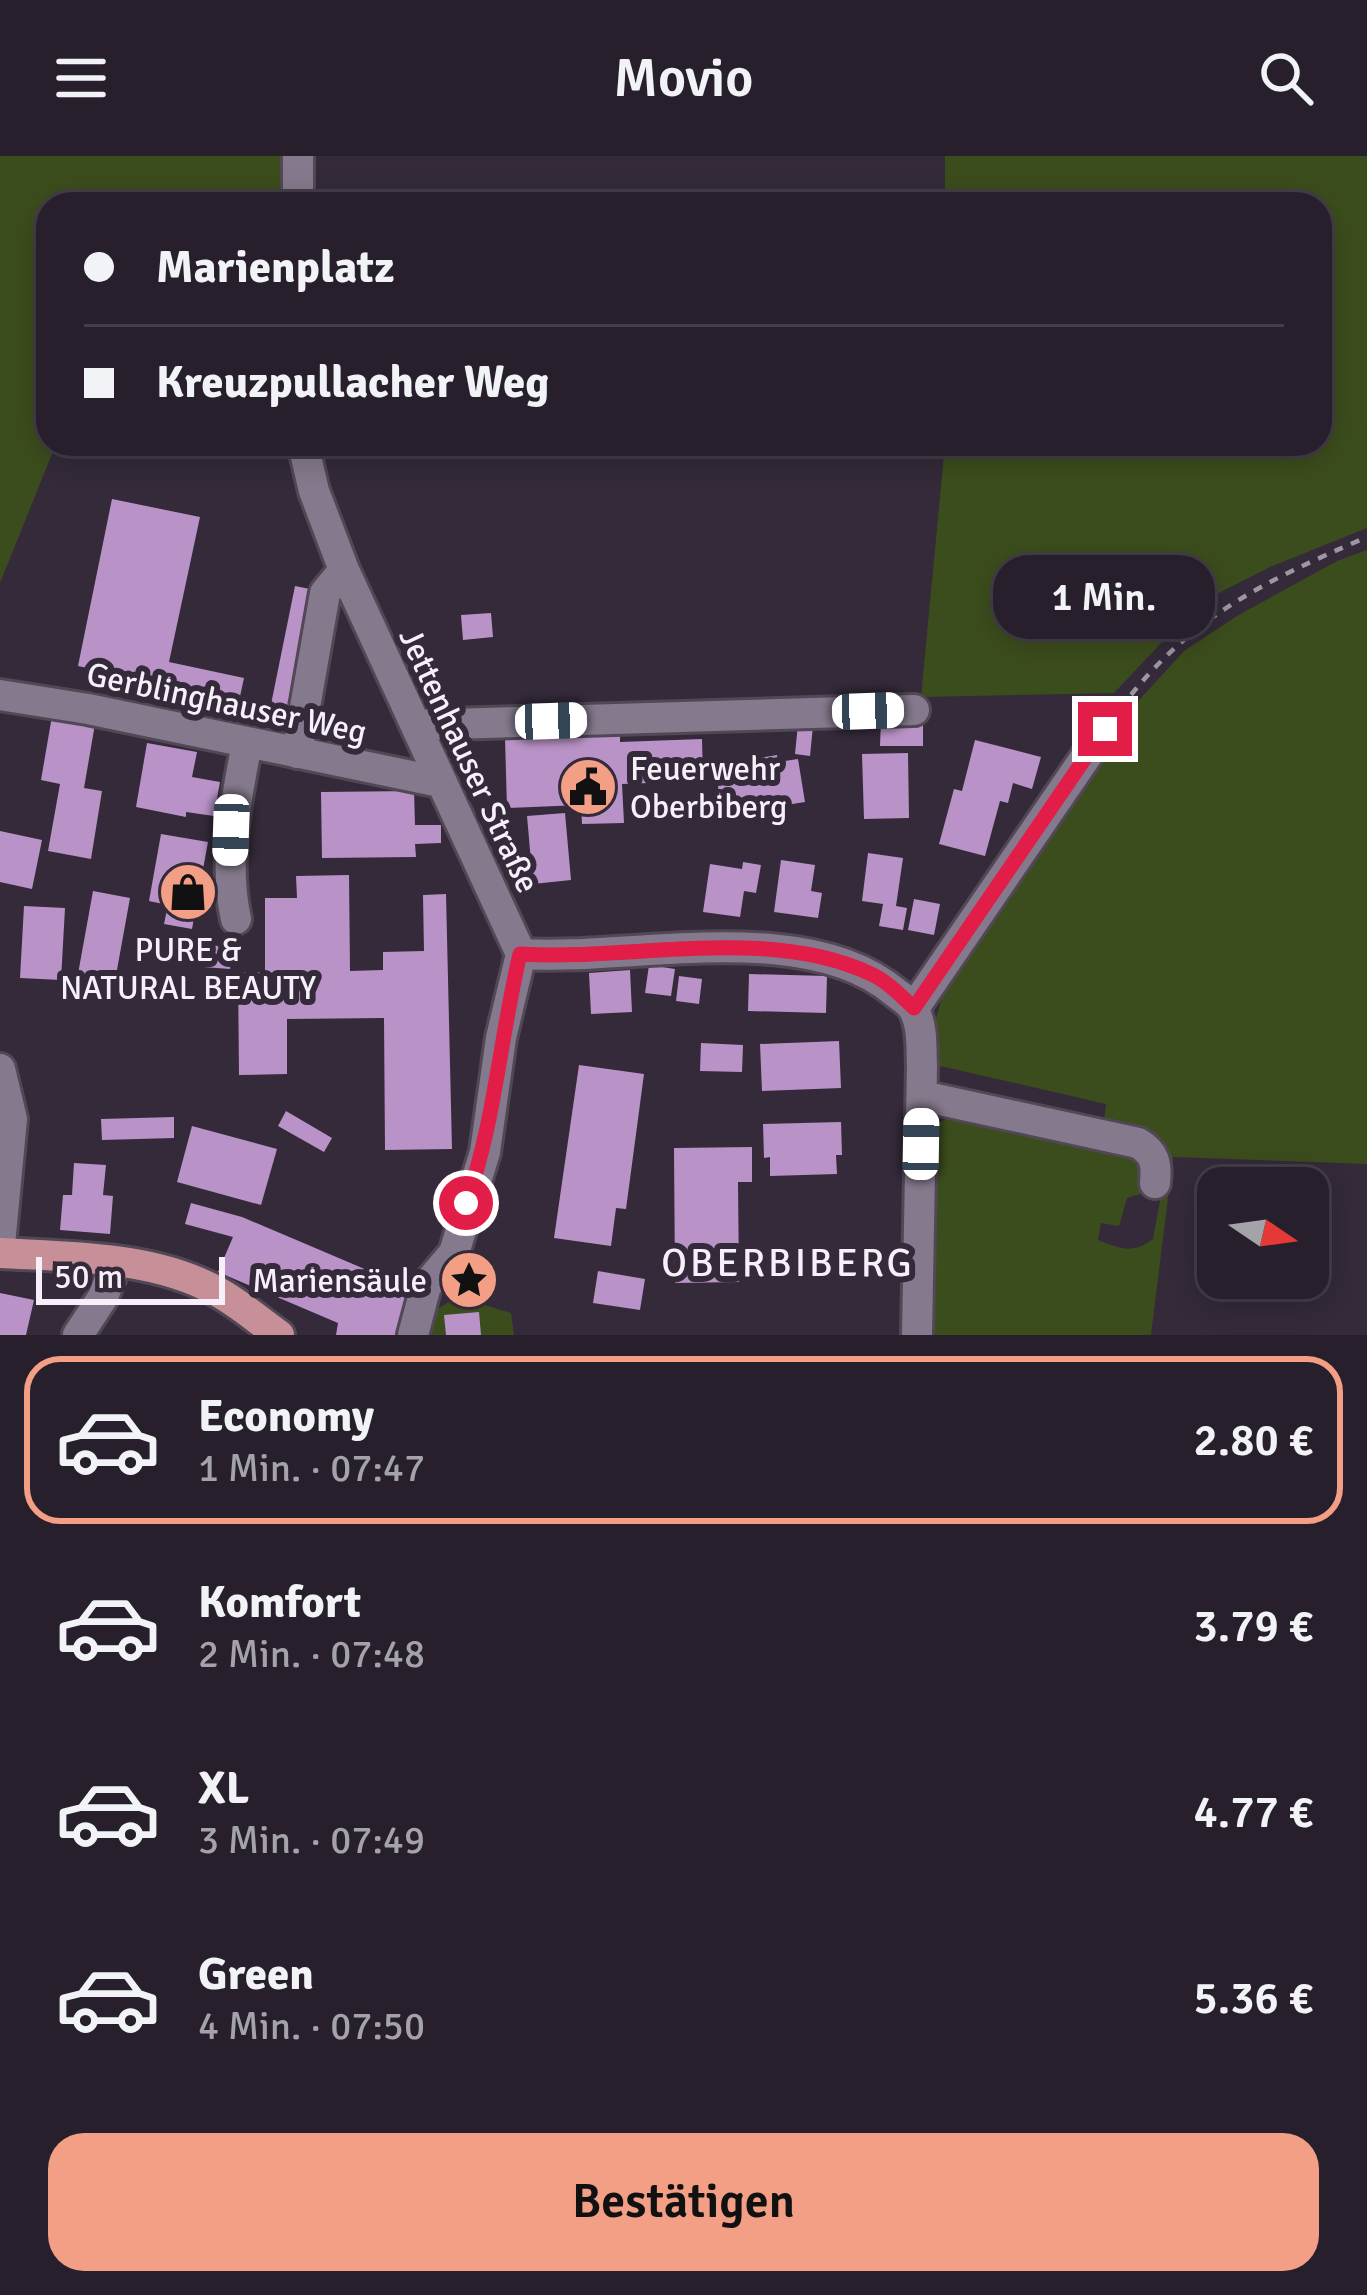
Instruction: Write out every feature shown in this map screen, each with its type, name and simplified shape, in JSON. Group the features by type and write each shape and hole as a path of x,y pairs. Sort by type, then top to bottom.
{"main road":[{"path":"0,1253 116,1263 182,1276 218,1291 279,1335"}],"street":[{"path":"298,156 298,192"},
{"name":"Jettenhauser Straße","path":"306,456 344,570 520,954"},
{"path":"297,753 325,593 344,570"},
{"name":"Gerblinghauser Weg","path":"0,695 440,782"},
{"path":"416,725 914,710"},
{"path":"914,1008 1105,729"},
{"path":"236,919 230,889 231,830 247,742"},
{"path":"413,1335 426,1286 454,1253 484,1152 501,1038 520,954 758,950 820,957 873,975 914,1008 921,1031 922,1096 917,1335"},
{"path":"0,1069 6,1119 0,1244"},
{"path":"922,1096 1138,1142 1150,1150 1157,1166 1155,1183"},
{"path":"78,1335 103,1297 116,1263"}],"path":[{"path":"1105,729 1167,653 1218,610 1281,574 1367,537"}],"green space":[{"path":"0,156 308,156 308,192 36,192 36,456 51,456 0,583"},
{"path":"945,156 1367,156 1367,528 1270,567 1199,603 1114,693 921,697 944,456 1332,456 1332,192 945,192"},
{"path":"1367,550 1367,1164 1173,1157 1151,1335 932,1335 935,1125 952,1115 1139,1156 1147,1183 1143,1193 1127,1198 1119,1226 1101,1223 1098,1240 1120,1247 1139,1247 1153,1239 1166,1168 1103,1129 1106,1104 936,1065 935,1022 951,966 1110,732 1184,651 1237,616 1337,561"},
{"path":"458,1297 511,1313 514,1335 420,1335 430,1313"}],"building":[{"path":"112,499 200,517 169,662 244,678 236,715 89,685 92,669 78,666"},
{"path":"295,586 315,590 288,723 268,719"},
{"path":"491,613 493,637 463,640 461,615"},
{"path":"52,716 95,724 84,788 102,791 91,859 48,851 60,784 41,780"},
{"path":"881,720 923,720 923,746 880,746"},
{"path":"798,724 813,726 810,756 795,754"},
{"path":"620,729 620,742 702,739 703,781 622,784 624,823 582,824 581,805 507,808 505,738"},
{"path":"975,740 1041,757 1032,789 1013,783 1008,803 1000,801 985,856 939,844 954,789 962,791"},
{"path":"147,743 197,752 192,777 220,782 214,816 186,812 186,817 136,807"},
{"path":"908,753 909,818 864,819 862,754"},
{"path":"777,755 778,762 798,759 805,802 722,815 715,765"},
{"path":"414,791 415,825 441,825 441,843 415,844 416,857 322,858 321,792"},
{"path":"565,813 571,880 533,884 527,816"},
{"path":"0,831 42,840 32,889 0,882"},
{"path":"161,834 208,842 192,929 164,924 168,905 149,901"},
{"path":"868,853 903,858 896,906 907,908 903,930 879,926 883,904 862,901"},
{"path":"781,860 815,865 811,891 822,893 818,918 774,912"},
{"path":"743,862 761,865 756,893 744,891 740,917 703,912 710,864 742,869"},
{"path":"349,875 350,971 383,970 383,952 424,951 423,895 446,894 452,1149 385,1150 384,1018 287,1019 287,1074 239,1075 238,972 265,972 265,898 297,898 296,876"},
{"path":"93,891 130,898 113,992 76,985"},
{"path":"914,899 940,904 934,935 908,930"},
{"path":"24,906 65,908 61,980 20,978"},
{"path":"205,945 232,947 230,969 203,967"},
{"path":"649,965 675,969 671,996 645,993"},
{"path":"630,970 632,1012 591,1014 589,973"},
{"path":"749,974 827,976 826,1013 748,1011"},
{"path":"679,976 702,979 699,1004 676,1001"},
{"path":"839,1041 841,1088 762,1091 760,1044"},
{"path":"701,1043 743,1045 742,1072 700,1071"},
{"path":"579,1065 644,1074 626,1209 616,1208 611,1246 554,1238"},
{"path":"286,1111 332,1138 324,1152 278,1126"},
{"path":"174,1117 174,1138 102,1140 101,1119"},
{"path":"841,1122 837,1174 770,1176 763,1124"},
{"path":"192,1126 277,1149 261,1205 177,1182"},
{"path":"752,1147 752,1182 738,1182 739,1282 675,1283 674,1148"},
{"path":"74,1163 106,1165 103,1195 113,1196 110,1234 60,1230 63,1195 72,1195"},
{"path":"191,1203 242,1217 407,1287 398,1335 336,1335 338,1323 218,1272 233,1237 185,1224"},
{"path":"598,1271 645,1279 640,1310 593,1303"},
{"path":"0,1293 34,1300 26,1335 0,1335"},
{"path":"479,1312 481,1335 446,1335 444,1315"}],"place":[{"name":"Feuerwehr Oberbiberg","path":"588,787"},
{"name":"PURE & NATURAL BEAUTY","path":"188,892"},
{"name":"Mariensäule","path":"469,1280"}],"district":[{"name":"OBERBIBERG","path":"788,1262"}],"route":[{"path":"466,1203 484,1152 501,1038 520,954 758,950 820,957 873,975 914,1008 1105,729"}]}
